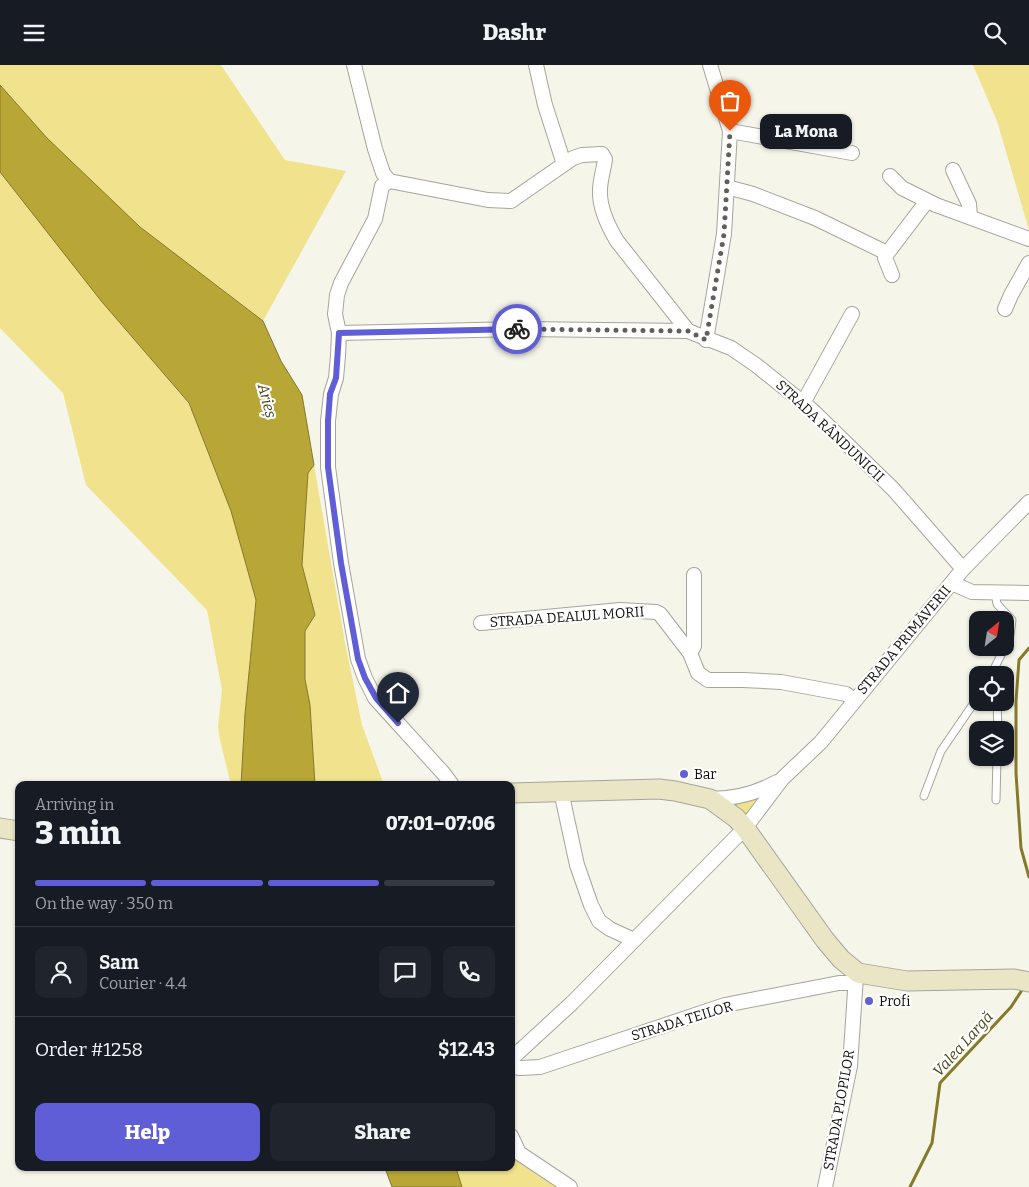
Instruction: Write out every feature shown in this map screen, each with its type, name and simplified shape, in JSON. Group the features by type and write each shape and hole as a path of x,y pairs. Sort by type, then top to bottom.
{"main road":[{"path":"515,793 660,789 710,799 724,808 745,828 825,940 856,978 907,981 1022,981"},
{"path":"0,828 15,830"}],"street":[{"path":"354,65 375,149 383,173 389,181 382,186 375,219 340,283 335,314 339,333 336,378 330,394 328,421 328,467 341,563 358,659 365,678 376,698 449,781"},
{"path":"536,65 545,105 564,164"},
{"path":"706,340 724,234 730,131 710,65"},
{"path":"730,131 852,153"},
{"name":"STRADA RÂNDUNICII","path":"389,181 488,200 511,201 556,172 564,164 582,155 602,154 605,159 600,190 603,210 609,227 617,241 688,331 731,349 748,359 803,403 894,490 963,569"},
{"path":"953,170 969,204 970,217"},
{"path":"890,176 902,189 927,201 1029,239"},
{"path":"727,187 753,194 815,218 887,253"},
{"path":"892,275 885,258 887,253 927,201"},
{"path":"1005,309 1029,263"},
{"path":"803,403 852,314"},
{"path":"339,333 521,329 688,331"},
{"name":"STRADA PRIMĂVERII","path":"782,779 822,742 854,700 963,569 1029,502"},
{"path":"690,653 694,647 694,575"},
{"path":"952,583 972,592 1029,593"},
{"name":"STRADA DEALUL MORII","path":"481,623 620,610 656,611 690,653 698,673 708,681 781,682 846,694 854,700"},
{"path":"710,799 728,799 747,795 782,779"},
{"path":"515,1055 572,1003 745,828 782,779"},
{"path":"561,791 577,865 591,905 599,921 610,929 634,940"},
{"name":"STRADA TEILOR","path":"515,1067 540,1067 726,1005 856,978"},
{"name":"STRADA PLOPILOR","path":"824,1187 850,1066 856,978"},
{"path":"515,1144 519,1153 570,1187"}],"lane":[{"path":"995,592 997,604 1004,611"},
{"path":"924,796 942,751 969,710"},
{"path":"996,800 997,766"}],"shaded area":[{"path":"0,65 221,65 285,160 346,171 263,321 140,227 47,138 0,85"},
{"path":"973,65 1029,65 1029,230 997,121"},
{"path":"0,172 102,302 189,404 231,511 256,600 245,714 241,781 230,781 220,740 218,726 222,690 207,610 86,485 63,393 0,328"},
{"path":"314,465 345,643 362,725 383,781 315,781 310,705 305,679 305,631 315,615 302,565 308,473"},
{"path":"767,791 747,821 725,803 746,802"},
{"path":"515,1141 520,1150 574,1187 462,1187 457,1171 515,1171"}],"water":[{"name":"Arieș","path":"0,85 47,138 140,227 263,321 281,361 302,395 314,465 308,473 302,565 315,615 305,631 305,679 310,705 315,781 241,781 245,714 256,600 231,511 189,403 102,302 0,172"},
{"path":"386,1171 457,1171 462,1187 392,1187"}],"waterway":[{"name":"Valea Largă","path":"1029,648 1019,660 1016,701 1016,773 1021,848 1029,877"},
{"name":"Valea Largă","path":"910,1187 932,1143 940,1083 1011,1007 1024,987"}],"way so far":[{"path":"517,329 688,331 706,340 724,234 730,131"}],"place":[{"name":"La Mona","path":"730,131"},
{"name":"Bar","path":"684,774"},
{"name":"Profi","path":"869,1001"}],"route":[{"path":"398,723 376,698 365,678 358,659 341,563 328,467 330,394 336,378 339,333 517,329"}]}
